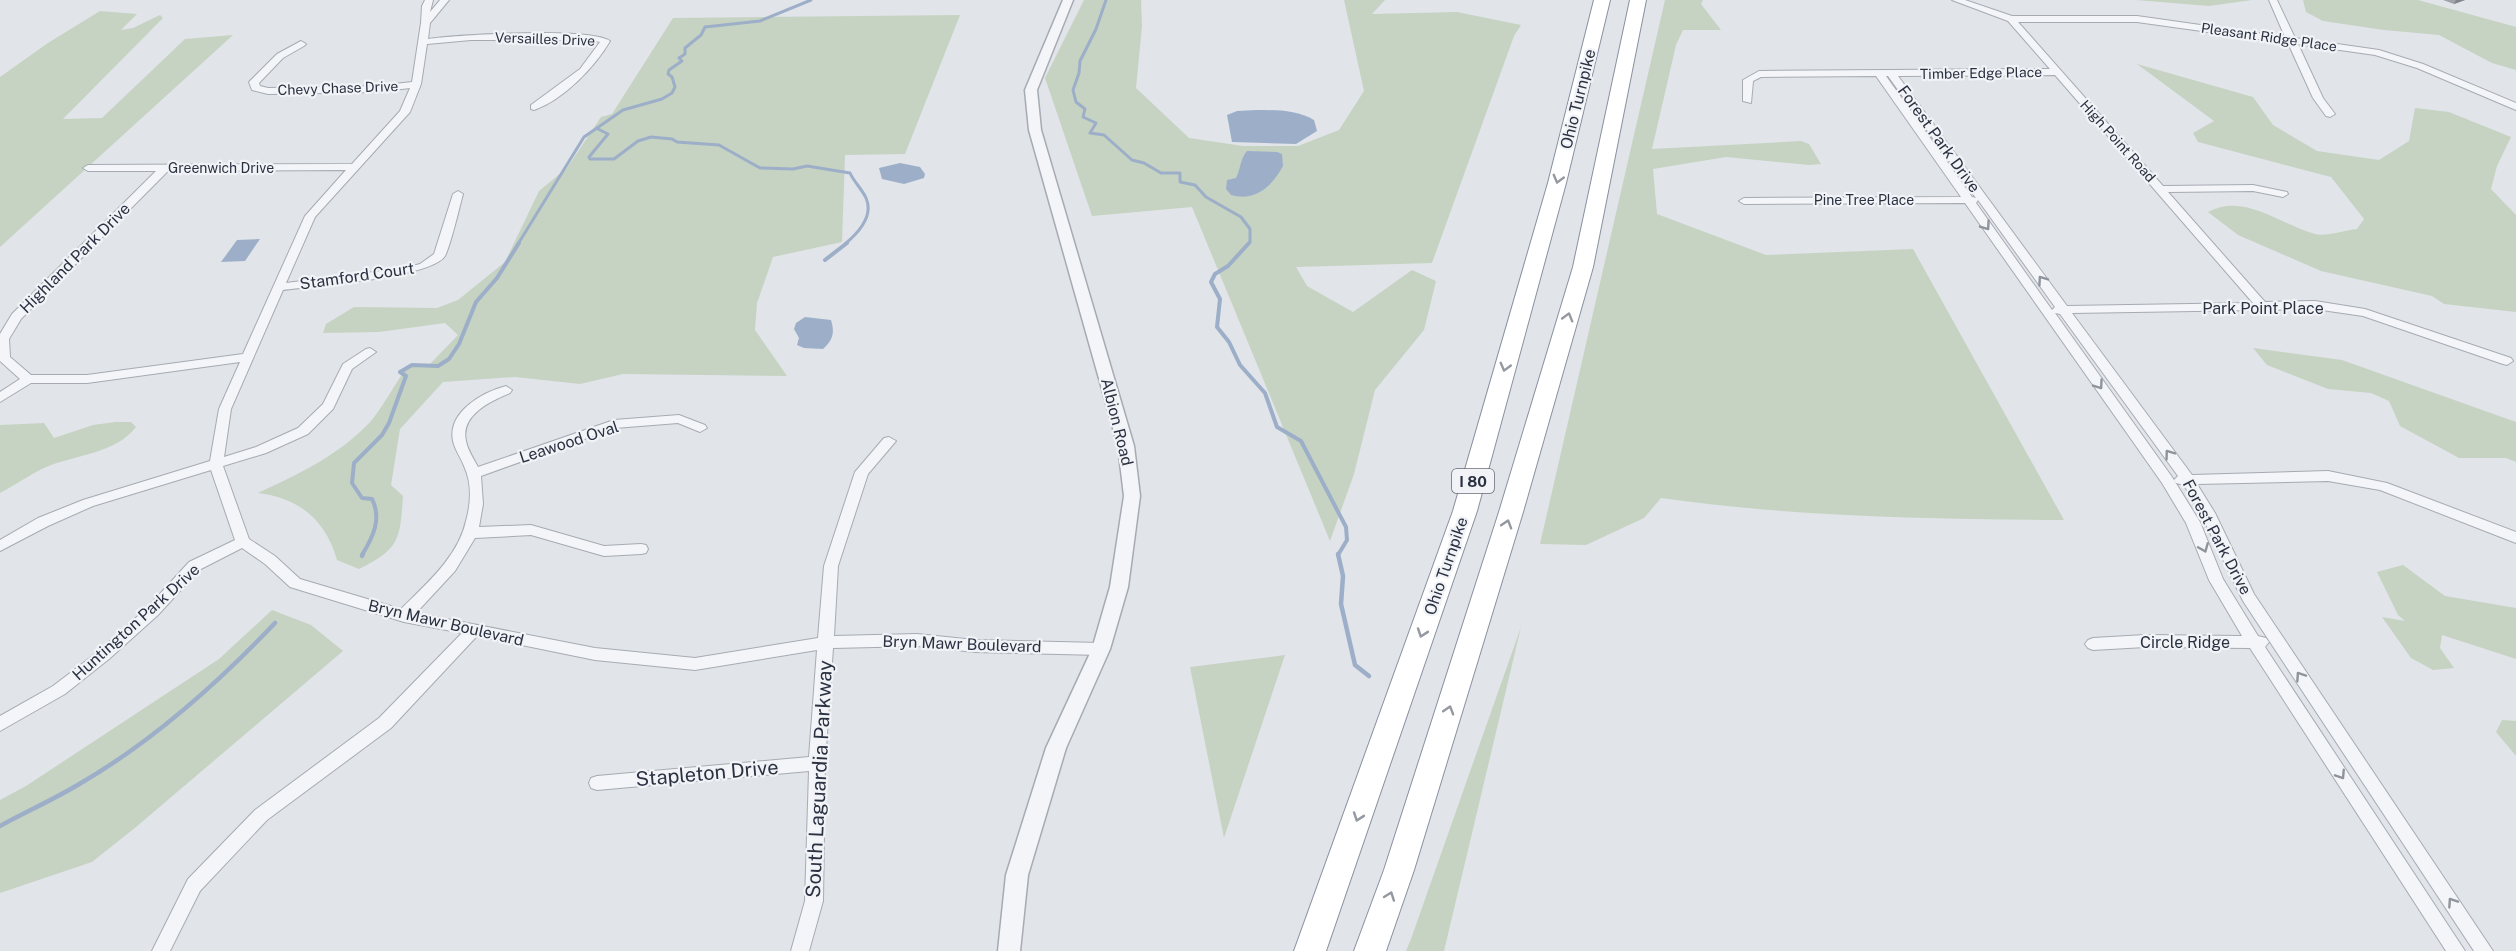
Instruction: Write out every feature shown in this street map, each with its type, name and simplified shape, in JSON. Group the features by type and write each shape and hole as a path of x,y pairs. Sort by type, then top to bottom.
{"highway":[{"name":"Ohio Turnpike","path":"1310,951 1465,511 1557,183 1602,0"},
{"name":"I 80","path":"1370,951 1399,870 1507,523 1583,267 1638,0"}],"street":[{"path":"243,542 216,465 225,409 310,216 405,112 416,84 426,22 426,6 429,0"},
{"path":"426,22 445,0"},
{"name":"Albion Road","path":"1009,951 1017,875 1052,759 1101,649 1119,587 1132,496 1128,453 1037,138 1031,90 1068,0"},
{"path":"1956,0 2011,19"},
{"path":"2273,0 2318,98 2330,114"},
{"name":"Pleasant Ridge Place","path":"2011,19 2137,19 2376,51 2420,66 2516,107"},
{"name":"High Point Road","path":"2011,19 2263,307"},
{"name":"Versailles Drive","path":"422,42 471,37 589,37 605,41 600,53 582,75 534,107"},
{"name":"Chevy Chase Drive","path":"301,44 280,56 254,82 255,88 279,91 377,89 416,84"},
{"name":"Timber Edge Place","path":"1748,101 1748,80 1760,74 1886,75 2056,72"},
{"name":"Forest Park Drive","path":"1886,75 1984,200 2188,480 2208,513 2248,597 2484,951"},
{"name":"Forest Park Drive","path":"1886,75 1968,200 2167,480 2193,522 2216,580 2254,642 2456,951"},
{"name":"Greenwich Drive","path":"88,168 353,167"},
{"name":"Highland Park Drive","path":"28,379 4,358 3,339 16,316 165,168"},
{"path":"2161,189 2253,188 2283,194"},
{"name":"Stamford Court","path":"279,287 405,271 424,266 439,256 458,194"},
{"name":"Pine Tree Place","path":"1744,201 1984,200"},
{"name":"Park Point Place","path":"2047,310 2314,305 2365,313 2507,361"},
{"path":"0,546 88,502 216,465 261,450 303,431 328,406 347,367 370,352"},
{"path":"0,398 28,379 87,379 247,357"},
{"path":"404,616 442,576 470,533 477,503 474,474 458,438 461,422 474,407 487,398 506,390"},
{"name":"Leawood Oval","path":"474,474 614,424 679,419 700,428"},
{"name":"South Laguardia Parkway","path":"800,951 814,901 817,762 831,566 862,472 889,441"},
{"path":"2167,480 2328,476 2382,486 2516,538"},
{"path":"470,533 531,530 604,551 641,549"},
{"name":"Bryn Mawr Boulevard","path":"243,542 270,560 295,583 404,616 472,632 595,654 695,664 827,642 917,640 975,646 1101,649"},
{"name":"Huntington Park Drive","path":"0,724 59,690 104,655 153,611 194,566 243,542"},
{"path":"161,951 194,885 261,815 384,723 472,632"},
{"name":"Circle Ridge","path":"2092,644 2145,641 2277,643"},
{"name":"Stapleton Drive","path":"597,783 817,762"}],"green space":[{"path":"1084,0 1141,0 1142,26 1136,88 1189,138 1243,146 1298,146 1339,130 1364,91 1344,0 1385,0 1372,14 1457,12 1521,25 1514,36 1432,263 1296,267 1307,286 1353,312 1412,270 1436,281 1424,330 1375,390 1354,474 1330,541 1192,207 1092,216 1045,78"},
{"path":"1665,0 1703,0 1701,4 1721,30 1683,30 1676,45 1652,149 1801,141 1809,144 1821,164 1809,165 1726,157 1653,169 1657,214 1766,255 1913,249 2064,520 1913,518 1812,513 1661,498 1644,518 1586,545 1540,544"},
{"path":"2136,0 2252,0 2209,6"},
{"path":"2303,0 2418,0 2516,27 2516,70 2492,63 2439,35 2323,21 2306,12"},
{"path":"100,11 137,14 121,30 133,28 160,15 163,18 63,119 102,118 185,39 233,35 0,247 0,77 48,43"},
{"path":"960,15 905,154 845,155 842,242 773,257 757,303 755,330 787,376 623,374 580,384 515,377 443,382 400,429 391,485 403,496 399,533 383,555 359,569 337,560 326,533 309,513 286,500 258,493 303,471 346,444 371,421 407,367 430,364 458,335 445,323 379,332 323,333 326,324 354,307 437,308 458,300 505,262 539,191 567,168 601,117 612,114 673,18"},
{"path":"2137,64 2253,97 2273,125 2317,151 2379,160 2409,141 2415,108 2449,112 2511,137 2497,166 2491,189 2516,215 2516,312 2444,304 2432,296 2321,271 2238,235 2208,212 2222,207 2249,208 2319,235 2357,229 2364,219 2331,177 2198,142 2193,133 2214,121"},
{"path":"2253,348 2342,360 2516,422 2516,462 2506,458 2459,458 2400,426 2389,401 2371,393 2328,389 2267,365"},
{"path":"131,422 136,427 127,436 105,449 44,468 0,493 0,425 44,423 54,438 93,425"},
{"path":"2403,565 2445,596 2516,608 2516,659 2442,635 2440,648 2454,668 2433,670 2411,658 2382,617 2405,621 2398,615 2377,572"},
{"path":"272,610 311,625 343,651 92,862 0,893 0,800 26,786 219,659"},
{"path":"1521,627 1444,951 1406,951 1411,939"},
{"path":"1285,655 1224,838 1190,667"},
{"path":"2502,720 2516,721 2516,756 2496,732"}],"water":[{"path":"1257,110 1301,114 1314,120 1317,131 1296,144 1232,142 1227,115 1237,111"},
{"path":"1247,151 1282,154 1283,166 1274,180 1262,191 1248,196 1231,195 1226,189 1227,180 1236,178"},
{"path":"900,163 920,167 925,174 924,178 904,184 882,179 879,168"},
{"path":"260,239 245,261 221,262 237,240"},
{"path":"805,317 831,320 832,336 823,349 804,348 797,345 799,338 794,329 796,323"}],"waterway":[{"path":"518,244 584,137 623,110 662,99 672,93 675,87 672,77 668,74 669,70 682,61 679,58 685,54 685,48 701,35 705,27 760,21 811,0"},
{"path":"1106,0 1096,29 1080,61 1079,73 1073,90 1076,102 1085,109 1083,117 1096,123 1090,133 1104,135 1132,160 1144,163 1161,173 1180,173 1180,182 1195,185 1206,197 1241,217 1250,229 1249,243"},
{"path":"598,129 608,134 589,157 590,159 614,159 638,141 651,137 672,139 677,142 719,145 760,168 793,169 807,166 850,173 866,198 868,211 859,230 845,244"},
{"path":"362,555 373,535 376,514 372,499 362,498 352,483 354,463 382,435 389,423 406,376 400,372 412,365 438,366 449,359 459,344 476,302 497,278 519,243"},
{"path":"825,260 847,243"},
{"path":"1249,243 1228,266 1215,274 1211,282 1220,299 1217,327 1229,342 1240,365 1265,393 1277,427 1301,441 1346,527 1347,540 1338,555"},
{"path":"1338,555 1343,576 1341,604 1355,665 1369,676"},
{"path":"0,826 71,789 134,749 208,689 275,623"}]}
